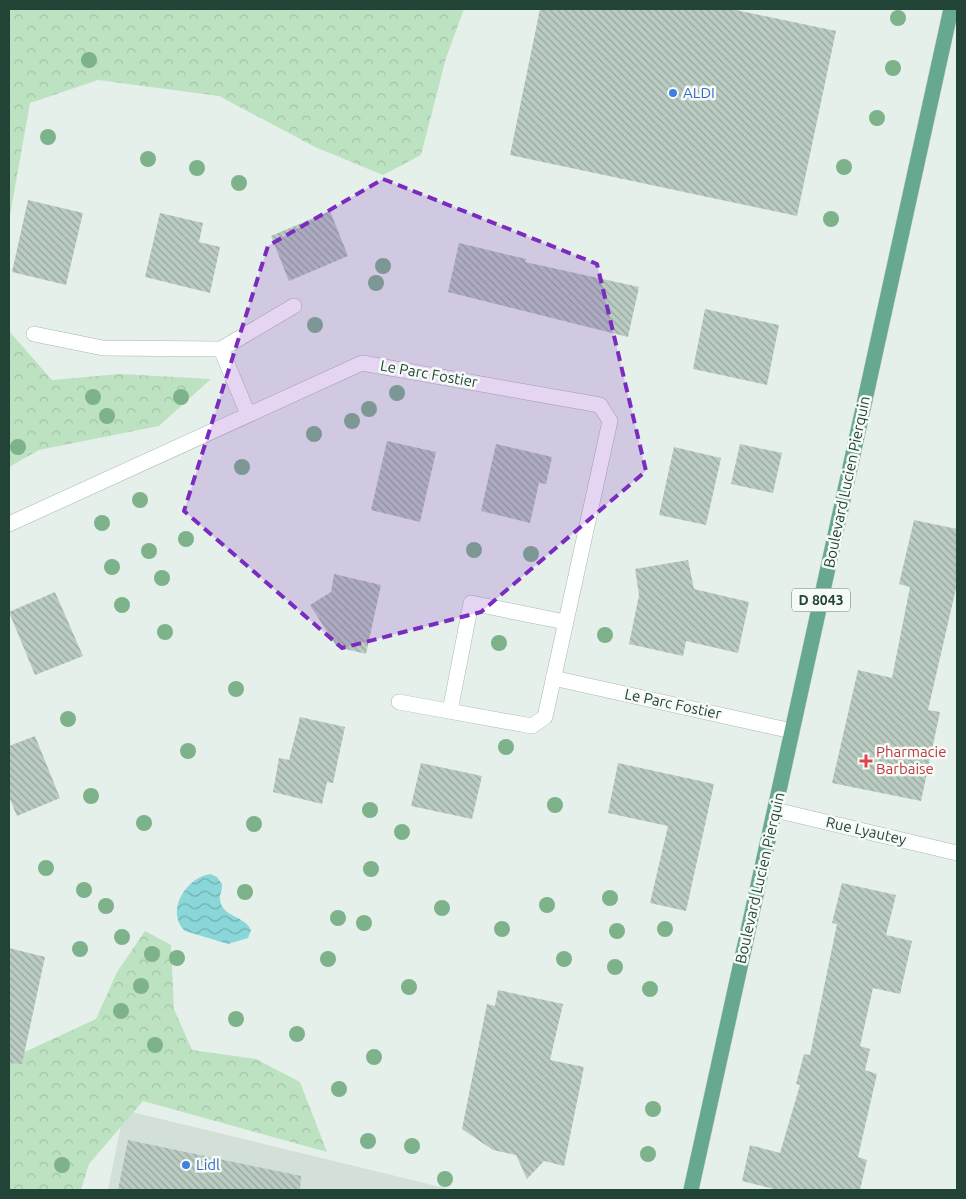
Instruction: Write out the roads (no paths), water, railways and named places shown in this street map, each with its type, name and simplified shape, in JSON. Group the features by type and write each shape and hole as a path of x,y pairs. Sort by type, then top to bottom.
{"main road":[{"name":"Boulevard Lucien Pierquin","path":"691,1190 951,9"}],"street":[{"path":"34,334 103,348 221,349 294,306"},
{"path":"221,349 248,414"},
{"name":"Le Parc Fostier","path":"9,524 362,363 600,405 610,420 546,716 532,726 399,702"},
{"path":"450,711 471,603 565,622"},
{"name":"Le Parc Fostier","path":"553,678 792,731"},
{"name":"Rue Lyautey","path":"775,810 957,853"}],"water":[{"path":"210,874 217,877 222,884 220,898 222,906 229,913 248,925 251,930 248,938 228,944 185,931 179,923 177,914 181,896 193,882"}],"place":[{"name":"ALDI","path":"673,93"},
{"name":"Pharmacie Barbaise","path":"866,761"},
{"name":"Lidl","path":"186,1165"}]}
